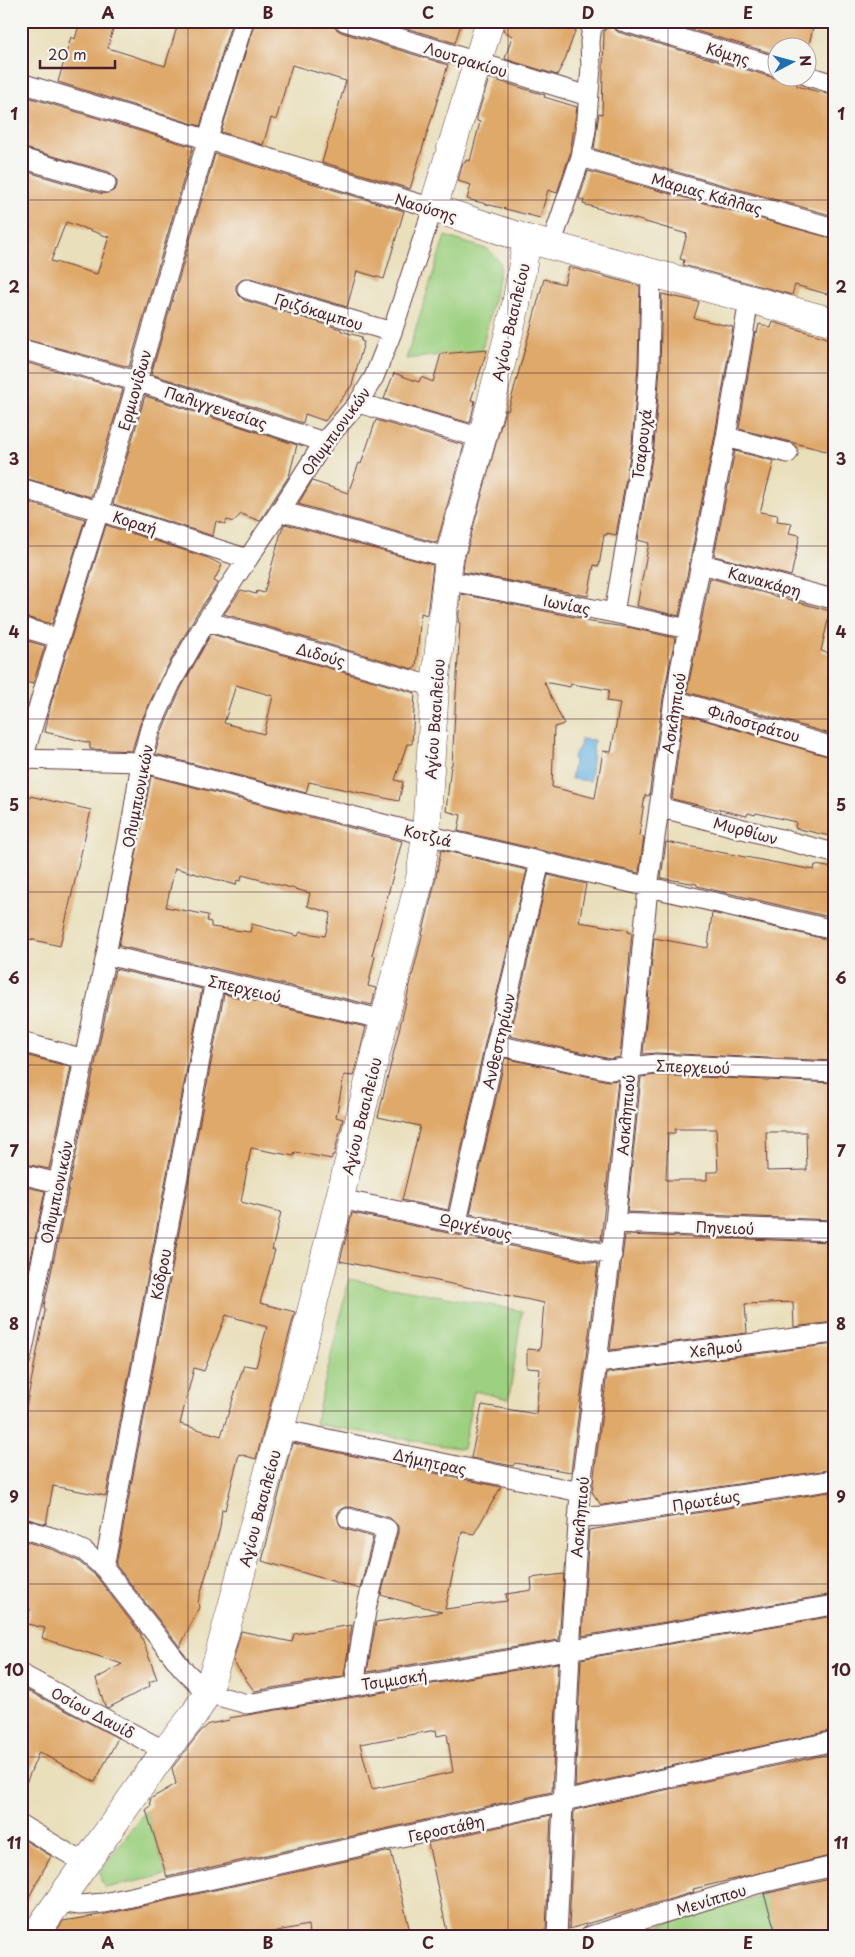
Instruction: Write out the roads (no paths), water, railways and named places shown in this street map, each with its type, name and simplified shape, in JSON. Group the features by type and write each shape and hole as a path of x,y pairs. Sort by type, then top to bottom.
{"street":[{"name":"Ερμιονίδων","path":"22,759 99,511 206,140 244,21"},
{"name":"Λουτρακίου","path":"344,21 588,96"},
{"path":"433,208 490,21"},
{"path":"539,242 581,157 586,130 592,25 599,21"},
{"name":"Κόμης","path":"621,21 768,65"},
{"path":"818,79 834,84"},
{"name":"Ναούσης","path":"21,83 539,242 834,322"},
{"name":"Μαριας Κάλλας","path":"581,157 834,228"},
{"path":"21,158 106,183"},
{"name":"Ολυμπιονικών","path":"21,1359 26,1316 58,1183 106,956 141,762 150,729 171,683 206,620 324,442 358,403 374,377 392,332 433,208"},
{"name":"Αγίου Βασιλείου","path":"37,1934 165,1751 194,1715 207,1693 280,1429 340,1199 420,878 426,835 435,687 447,569 516,304 539,242"},
{"name":"Τσαρουχά","path":"614,612 643,445 649,368 652,274"},
{"name":"Γριζόκαμπου","path":"247,289 392,332"},
{"name":"Ασκληπιού","path":"557,1936 570,1651 580,1492 612,1255 648,888 674,700 702,564 750,300"},
{"name":"Παλιγγενεσίας","path":"21,349 136,381 324,442"},
{"path":"358,403 482,438"},
{"path":"726,437 788,453"},
{"name":"Κοραή","path":"21,488 248,559"},
{"name":"Ιωνίας","path":"280,511 447,569 688,629"},
{"name":"Κανακάρη","path":"702,564 828,598"},
{"name":"Διδούς","path":"206,620 435,687"},
{"path":"21,627 58,638"},
{"name":"Φιλοστράτου","path":"674,700 834,746"},
{"name":"Κοτζιά","path":"22,759 141,762 426,835 834,930"},
{"name":"Μυρθίων","path":"659,807 834,853"},
{"name":"Ανθεστηρίων","path":"457,1222 496,1045 540,862"},
{"name":"Σπερχειού","path":"106,956 385,1020"},
{"name":"Κόδρου","path":"104,1568 215,980"},
{"path":"21,1042 84,1059"},
{"name":"Σπερχειού","path":"496,1045 610,1070 656,1064 834,1072"},
{"path":"21,1174 58,1183"},
{"name":"Ωριγένους","path":"340,1199 612,1255"},
{"name":"Πηνειού","path":"615,1223 834,1230"},
{"name":"Χελμού","path":"598,1363 834,1333"},
{"name":"Δήμητρας","path":"280,1429 580,1492"},
{"name":"Πρωτέως","path":"578,1517 604,1516 834,1480"},
{"path":"348,1518 387,1529 367,1605 354,1685"},
{"name":"Τσιμισκή","path":"21,1528 58,1539 84,1552 104,1568 182,1668 207,1693 247,1704 834,1605"},
{"name":"Οσίου Δαυίδ","path":"21,1674 165,1751"},
{"name":"Γεροστάθη","path":"58,1902 80,1905 104,1904 834,1741"},
{"path":"21,1825 86,1864"},
{"name":"Μενίππου","path":"590,1936 757,1884 834,1866"}],"water":[{"path":"581,739 594,740 590,781 571,779 574,762 573,756 580,746"}]}
